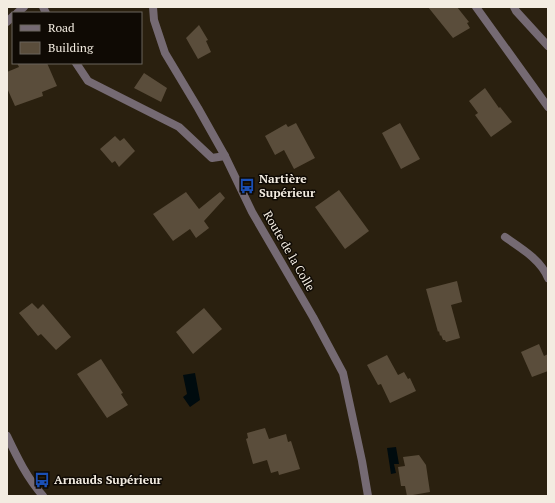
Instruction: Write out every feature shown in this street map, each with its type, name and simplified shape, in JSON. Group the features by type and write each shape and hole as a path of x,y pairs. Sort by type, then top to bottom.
{"street":[{"name":"Route de la Colle","path":"153,7 154,20 165,53 225,156 252,212 313,317 343,373 368,496"},
{"path":"476,7 548,107"},
{"path":"514,7 548,46"},
{"path":"77,64 88,80 179,127 212,158 225,156"},
{"path":"505,238 528,253 540,265 548,278"},
{"path":"7,436 33,485 43,496"}],"shaded area":[{"path":"195,373 200,400 190,407 183,397 187,394 183,375"},
{"path":"396,447 399,464 394,464 396,473 391,474 387,448"}],"building":[{"path":"428,7 457,7 469,22 467,23 470,28 453,38"},
{"path":"199,25 208,40 206,41 211,52 198,59 186,38"},
{"path":"18,64 47,64 57,86 42,92 43,96 15,106 7,88 7,72 19,67"},
{"path":"144,73 167,88 161,102 134,88"},
{"path":"485,88 499,108 500,107 512,122 491,137 475,115 478,113 469,101"},
{"path":"296,123 315,158 294,169 284,150 275,155 265,136 286,124 288,127"},
{"path":"400,123 420,159 401,169 382,133"},
{"path":"115,136 120,141 124,138 135,151 119,167 115,161 112,163 100,149"},
{"path":"339,190 369,231 345,249 315,207"},
{"path":"186,192 199,209 220,192 225,198 204,221 209,228 196,238 190,229 173,241 153,214"},
{"path":"457,281 462,302 451,305 460,338 446,342 443,340 441,335 440,336 439,331 438,332 426,289"},
{"path":"32,303 38,309 43,304 71,337 56,350 41,334 38,336 19,313"},
{"path":"204,308 222,329 193,354 176,332"},
{"path":"539,344 544,356 548,354 548,371 532,377 521,352"},
{"path":"387,355 398,375 404,372 408,379 410,378 416,391 390,403 381,384 378,385 367,365"},
{"path":"101,359 123,393 121,394 128,405 107,418 77,374"},
{"path":"265,428 269,439 286,434 288,442 291,441 300,469 279,475 278,471 271,473 267,460 253,464 246,439 248,438 247,433"},
{"path":"419,455 426,465 430,492 407,496 405,486 401,486 398,467 405,466 403,457"}],"place":[{"name":"Nartière Supérieur","path":"247,186"},
{"name":"Arnauds Supérieur","path":"42,480"}]}
